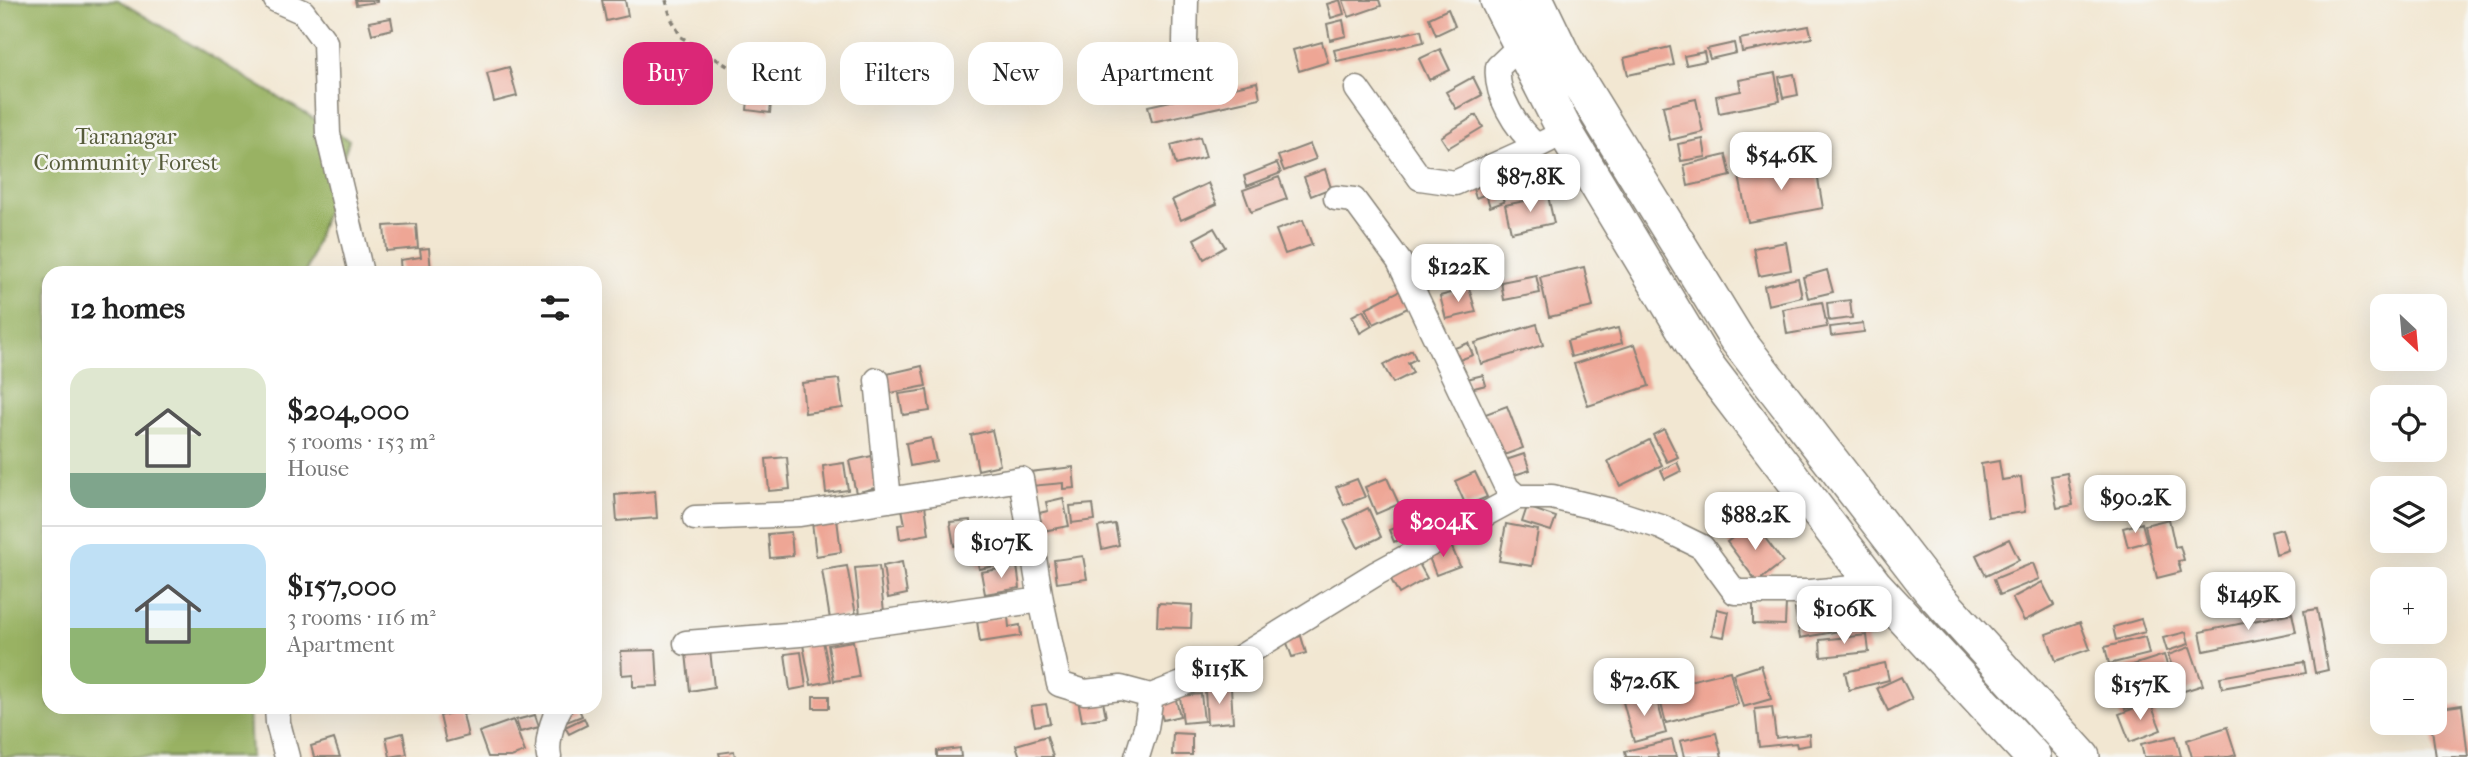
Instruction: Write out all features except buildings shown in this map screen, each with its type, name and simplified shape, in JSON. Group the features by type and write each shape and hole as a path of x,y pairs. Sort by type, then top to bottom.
{"highway":[{"path":"1498,0 1521,45 1551,139 1704,362 1875,586 2033,757"},
{"path":"1536,0 1564,58 1736,338 1930,589 2082,757"}],"street":[{"path":"276,0 303,12 325,42 328,134 359,266"},
{"path":"1185,42 1186,0"},
{"path":"1357,89 1420,178 1455,183 1551,139"},
{"path":"1336,198 1354,200 1399,261 1507,488 1517,497"},
{"path":"877,380 889,500"},
{"path":"695,518 800,514 1021,479 1041,600 1059,684 1085,692 1121,688 1151,696 1223,668 1377,573 1517,497 1552,497 1611,511 1661,527 1702,547 1735,592 1810,592 1875,586"},
{"path":"686,643 800,634 1041,600"},
{"path":"1137,757 1146,728 1151,696"},
{"path":"277,714 287,757"},
{"path":"549,757 556,714"}],"path":[{"path":"666,0 681,37 727,66"}],"green space":[{"name":"Taranagar Community Forest","path":"0,0 118,0 349,140 308,266 42,266 42,714 249,714 251,757 0,757"}]}
